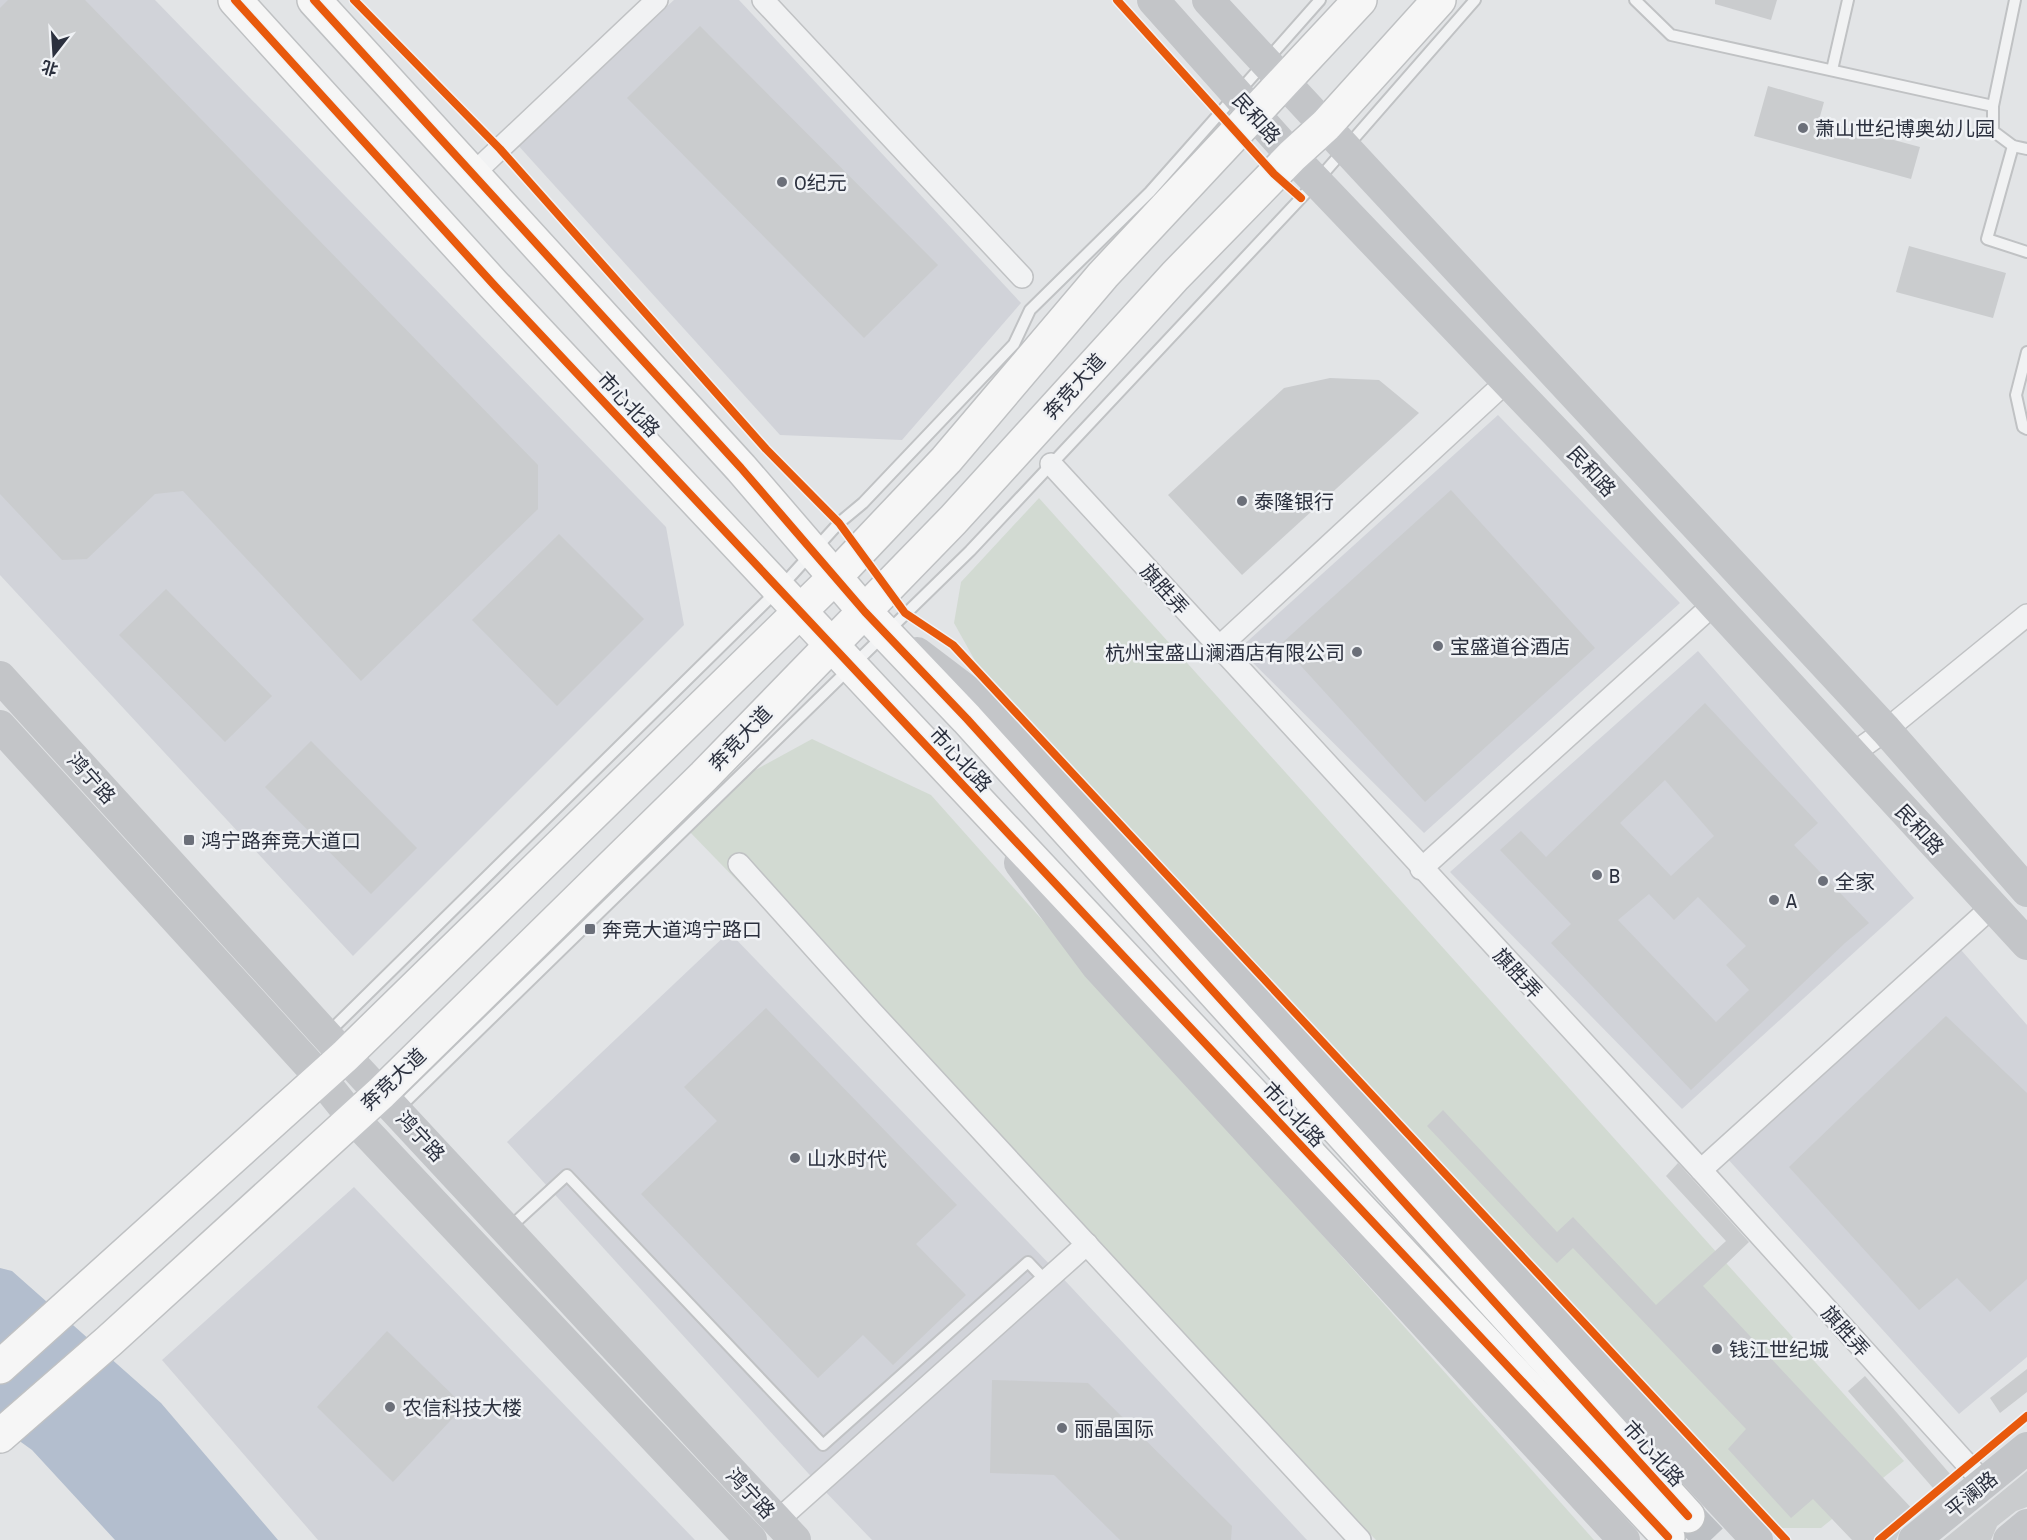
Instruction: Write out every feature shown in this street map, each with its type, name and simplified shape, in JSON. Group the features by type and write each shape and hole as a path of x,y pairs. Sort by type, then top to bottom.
{"main road":[{"name":"市心北路","path":"235,0 494,285 954,776 1678,1526 1150,920 835,577 741,468 314,0"},
{"name":"民和路","path":"1153,0 1316,182 1507,381 2027,944"},
{"name":"民和路","path":"1208,0 1886,730 2027,891"},
{"path":"0,1367 320,1077 335,1046 789,600 835,577 953,452 1275,71 1360,0"},
{"name":"奔竞大道","path":"0,1436 109,1341 352,1117 389,1101 704,776 841,655 879,625 1175,276 1292,156 1336,136 1438,0"},
{"path":"879,625 979,700 1110,838 1287,1035 1757,1540"},
{"name":"鸿宁路","path":"0,677 335,1046 389,1101 786,1530"},
{"name":"鸿宁路","path":"0,726 320,1077 352,1117 751,1540"},
{"path":"954,776 1097,966 1624,1540"},
{"name":"平澜路","path":"1914,1540 2027,1448"},
{"path":"2009,1540 2027,1525"}],"street":[{"path":"473,174 657,0"},
{"path":"763,0 1022,277"},
{"path":"1218,648 1507,381"},
{"name":"旗胜弄","path":"1051,464 1701,1170 1984,1483"},
{"path":"1421,868 1714,604"},
{"path":"1851,755 1886,730 2027,615"},
{"path":"739,864 871,1011 1360,1540"},
{"path":"1701,1170 1992,907"},
{"path":"786,1530 1087,1244"}],"lane":[{"path":"1275,71 1320,0"},
{"path":"879,625 970,551 1316,182 1336,136 1475,0"},
{"path":"1635,0 1671,35 1993,106"},
{"path":"1832,70 1848,0"},
{"path":"2015,0 1993,106 1993,131 2013,146 2027,149"},
{"path":"789,600 813,552 1014,344 1030,310 1150,192 1246,105"},
{"path":"2013,146 1987,239 2027,252"},
{"path":"2027,352 2016,395 2023,427 2027,429"},
{"path":"1110,838 1150,920"},
{"path":"508,1229 567,1174 823,1445 1028,1262 1046,1281"}],"shaded area":[{"path":"0,0 155,0 666,527 684,625 353,956 0,575"},
{"path":"674,0 739,0 1021,303 902,440 780,435 516,143"},
{"path":"1498,415 1680,603 1424,833 1239,649"},
{"path":"1039,498 1904,1461 1821,1528 1777,1528 997,700 954,623 961,582"},
{"path":"1698,651 1914,898 1682,1109 1450,872"},
{"path":"812,739 931,795 1594,1540 1376,1540 686,828 717,791"},
{"path":"729,932 1057,1272 1307,1540 872,1540 818,1484 507,1142"},
{"path":"1947,934 2027,1025 2027,1357 1959,1414 1716,1146"},
{"path":"354,1187 695,1540 318,1540 162,1360"}],"water":[{"path":"0,1268 12,1271 161,1403 278,1540 115,1540 32,1450 0,1427"}],"building":[{"path":"8,0 85,0 538,465 538,509 361,681 183,491 155,494 87,559 62,560 0,494 0,8"},
{"path":"1715,0 1777,0 1771,20 1715,4"},
{"name":"O纪元","path":"700,26 938,265 864,338 627,98"},
{"name":"萧山世纪博奥幼儿园","path":"1768,86 1824,102 1819,120 1920,147 1911,179 1754,136"},
{"path":"1909,246 2006,273 1993,318 1896,292"},
{"path":"1330,378 1379,380 1419,413 1242,575 1168,495 1284,388"},
{"name":"宝盛道谷酒店","path":"1451,490 1595,648 1425,802 1281,644"},
{"path":"559,534 644,619 557,706 472,620"},
{"path":"166,589 272,696 225,742 119,635"},
{"path":"1705,703 1818,823 1794,845 1869,923 1845,943 1691,1090 1551,943 1571,924 1500,850 1521,831 1546,857","holes":["1665,780 1714,836 1671,876 1620,823","1649,894 1674,920 1698,897 1746,946 1726,965 1749,990 1716,1022 1618,920"]},
{"path":"311,741 417,848 371,894 265,787"},
{"name":"山水时代","path":"766,1008 957,1205 916,1244 966,1295 893,1365 863,1335 818,1378 641,1194 717,1121 684,1087"},
{"path":"1946,1016 2027,1093 2027,1279 1990,1312 1957,1278 1919,1310 1789,1167"},
{"name":"钱江世纪城","path":"1443,1110 1557,1232 1573,1217 1656,1305 1726,1241 1666,1176 1678,1163 1749,1242 1703,1286 1917,1514 1902,1526 1896,1540 1852,1540 1813,1499 1791,1518 1728,1449 1746,1429 1573,1248 1557,1263 1541,1247 1427,1126"},
{"name":"农信科技大楼","path":"387,1331 464,1406 393,1482 317,1407"},
{"path":"2027,1369 2027,1392 2000,1413 1990,1398"},
{"path":"1865,1376 1957,1482 1940,1496 1848,1391"},
{"name":"丽晶国际","path":"992,1380 1088,1383 1232,1526 1231,1540 1120,1540 1054,1475 990,1473"},
{"path":"2027,1471 2027,1507 2016,1511 1997,1526 1991,1540 1943,1540"}],"tunnel":[{"path":"1688,1516 1711,1540"}],"cycle path":[{"path":"235,0 494,285 1668,1537"},
{"path":"314,0 741,468 865,612 967,719 1688,1516"},
{"path":"354,0 500,149 766,449 839,523 905,613 953,645 1786,1540"},
{"path":"1117,0 1274,174 1301,198"},
{"path":"1879,1540 2027,1416"}],"place":[{"name":"萧山世纪博奥幼儿园","path":"1803,128"},
{"name":"O纪元","path":"782,182"},
{"name":"泰隆银行","path":"1242,501"},
{"name":"宝盛道谷酒店","path":"1438,646"},
{"name":"杭州宝盛山澜酒店有限公司","path":"1357,652"},
{"name":"鸿宁路奔竞大道口","path":"189,840"},
{"name":"B","path":"1597,875"},
{"name":"全家","path":"1823,881"},
{"name":"A","path":"1774,900"},
{"name":"奔竞大道鸿宁路口","path":"590,929"},
{"name":"山水时代","path":"795,1158"},
{"name":"钱江世纪城","path":"1717,1349"},
{"name":"农信科技大楼","path":"390,1407"},
{"name":"丽晶国际","path":"1062,1428"}]}
